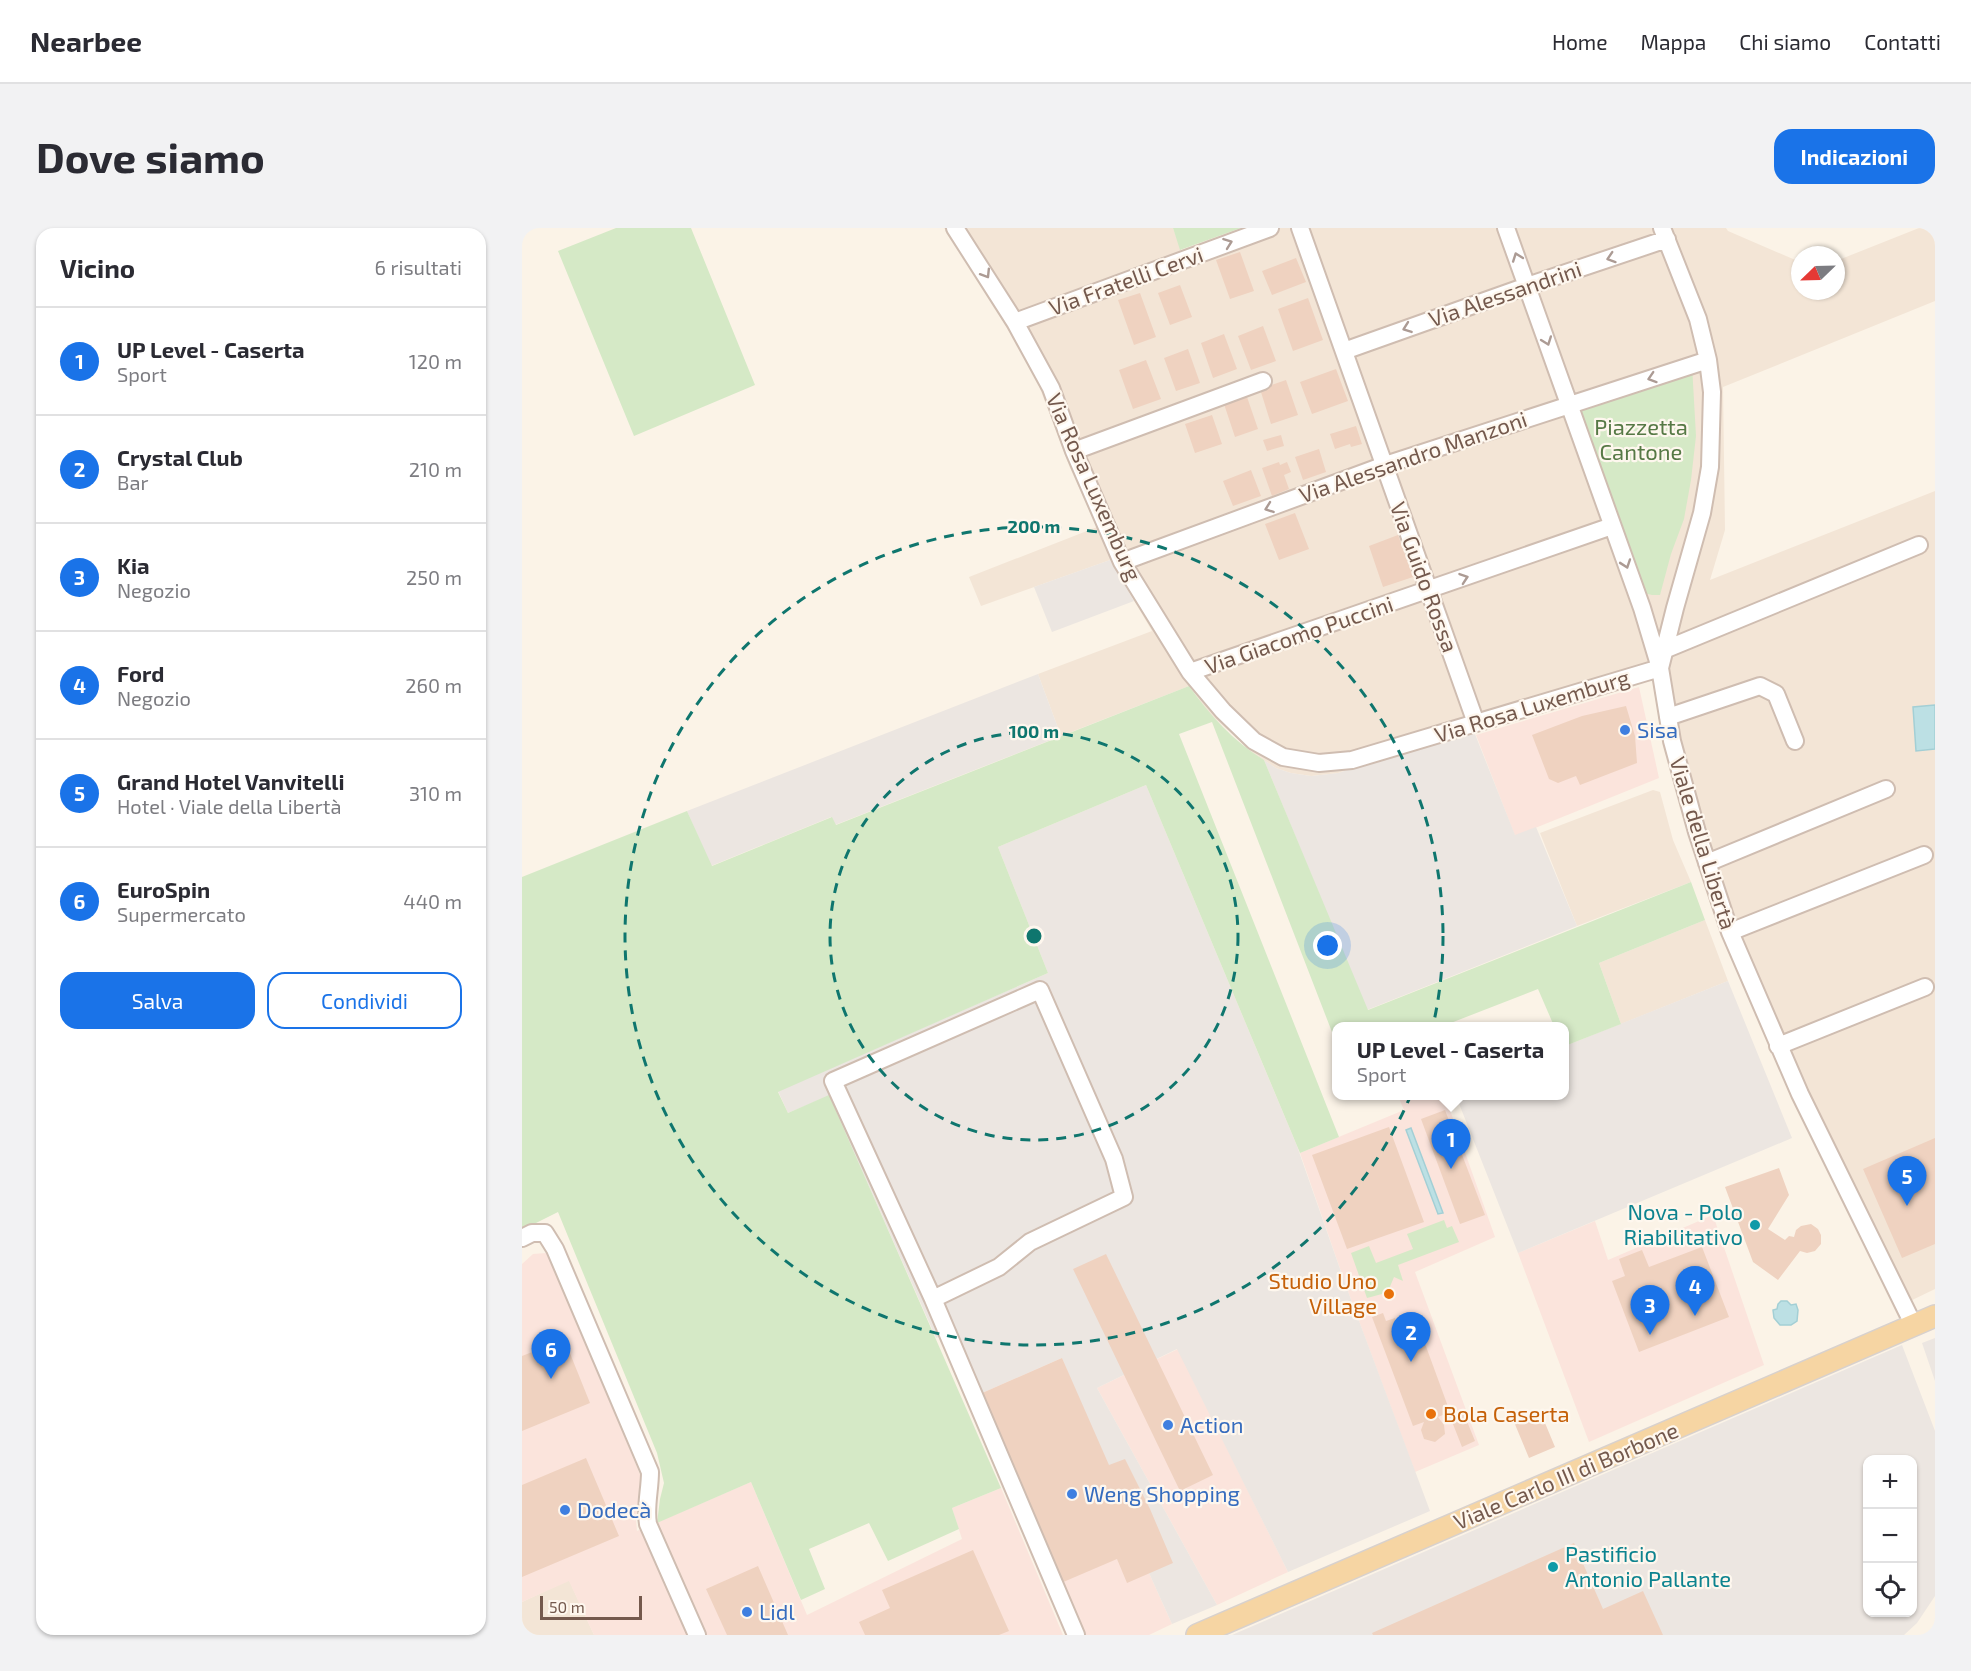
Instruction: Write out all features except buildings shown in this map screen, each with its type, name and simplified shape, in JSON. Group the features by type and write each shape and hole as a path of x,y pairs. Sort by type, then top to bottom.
{"main road":[{"name":"Viale Carlo III di Borbone","path":"1201,1634 1935,1316"}],"street":[{"name":"Via Rosa Luxemburg","path":"955,228 1016,322 1051,388 1074,451 1122,562 1190,672 1223,711 1254,741 1283,757 1319,763 1352,760 1660,668"},
{"name":"Via Fratelli Cervi","path":"1016,322 1270,228"},
{"name":"Via Guido Rossa","path":"1300,228 1476,723"},
{"path":"1506,228 1642,608 1660,668"},
{"name":"Via Alessandrini","path":"1344,351 1664,234"},
{"name":"Viale della Libertà","path":"1664,234 1698,319 1708,360 1712,392 1710,467 1702,513 1660,668 1672,741 1707,863 1731,932 1778,1046 1824,1145 1914,1326"},
{"name":"Via Alessandro Manzoni","path":"1122,562 1384,465 1708,360"},
{"path":"1074,451 1263,381"},
{"name":"Via Giacomo Puccini","path":"1190,672 1612,526"},
{"path":"1664,650 1919,545"},
{"path":"1642,608 1658,610 1675,608"},
{"path":"1668,717 1760,686 1776,694 1795,741"},
{"path":"1707,863 1886,789"},
{"path":"1731,932 1924,855"},
{"path":"1778,1046 1925,987"},
{"path":"933,1299 999,1267 1030,1242 1124,1197 1114,1159 1040,990 833,1081 933,1299 1076,1635"},
{"path":"522,1238 532,1233 544,1233 555,1249 650,1472 646,1512 648,1524 697,1635"}],"shaded area":[{"path":"944,228 1173,228 1181,250 1241,228 1726,228 1728,231 1791,258 1791,300 1845,300 1845,257 1919,228 1935,228 1935,301 1723,387 1725,530 1710,580 1935,491 1935,1289 1906,1303 1782,1048 1699,831 1662,667 1338,773 1311,776 1276,768 1253,753 1209,713 1189,686 1061,736 1038,674 1152,631 1110,560 981,606 969,577 1097,527 1070,468 1036,378 986,292"},
{"path":"1110,560 1134,601 1052,632 1034,587"},
{"path":"1038,674 1061,736 835,825 831,817 711,866 687,811"},
{"path":"1639,687 1659,778 1515,836 1476,735"},
{"path":"1473,729 1515,835 1536,827 1577,926 1367,1010 1264,760 1276,768 1291,773 1311,776 1338,773"},
{"path":"1146,785 1297,1146 1346,1286 1430,1511 1288,1572 1177,1349 1097,1388 1217,1605 1172,1624 1062,1358 980,1394 954,1331 936,1338 829,1096 788,1113 778,1091 1048,973 998,847"},
{"path":"1653,790 1660,792 1673,840 1691,882 1577,926 1540,833"},
{"path":"1705,920 1728,981 1621,1024 1599,963"},
{"path":"1728,981 1792,1138 1518,1253 1458,1100 1569,1100 1569,1044"},
{"path":"1400,1100 1446,1100 1495,1237 1415,1272 1479,1445 1415,1472 1346,1286 1300,1153 1404,1110"},
{"path":"1713,1215 1764,1365 1589,1442 1518,1253 1595,1221 1608,1260"},
{"path":"546,1253 551,1257 641,1477 636,1520 637,1531 751,1482 807,1615 962,1539 952,1508 1001,1488 1063,1635 594,1635 569,1581 522,1602 522,1264 533,1254"},
{"path":"1935,1338 1935,1381 1922,1343"},
{"path":"1902,1345 1935,1431 1935,1596 1917,1623 1904,1635 1232,1635"},
{"path":"1178,1349 1288,1572 1217,1605 1097,1388"},
{"name":"Weng Shopping","path":"1062,1358 1172,1624 1149,1635 1083,1635 980,1394"},
{"path":"569,1580 594,1635 522,1635 522,1602"}],"green space":[{"path":"616,228 691,228 755,385 634,436 558,251"},
{"path":"1173,228 1241,228 1180,250"},
{"name":"Piazzetta Cantone","path":"1692,365 1696,436 1691,480 1684,519 1671,554 1660,595 1652,595 1635,591 1569,404"},
{"path":"1189,686 1223,727 1264,760 1368,1010 1691,882 1705,920 1599,963 1621,1024 1569,1044 1569,1022 1552,1022 1538,989 1453,1022 1332,1022 1332,1032 1212,722 1179,734 1339,1137 1300,1153 1146,785 998,847 1048,973 778,1092 788,1113 829,1095 1001,1488 952,1508 959,1529 888,1561 869,1523 809,1549 825,1589 801,1600 751,1482 657,1523 664,1483 657,1453 558,1212 522,1230 522,877 687,811 712,866 832,817 836,825"},
{"path":"1444,1220 1447,1228 1452,1226 1459,1242 1398,1265 1403,1281 1394,1277 1389,1289 1390,1297 1382,1294 1367,1298 1351,1253 1369,1246 1376,1263 1413,1249 1407,1234"}],"water":[{"path":"1935,705 1935,749 1916,751 1913,707"},
{"path":"1411,1128 1443,1213 1438,1214 1406,1130"},
{"path":"1781,1301 1787,1301 1791,1305 1796,1304 1797,1321 1791,1325 1780,1325 1774,1318 1773,1310 1777,1309"}],"place":[{"name":"Sisa","path":"1625,730"},
{"name":"UP Level - Caserta","path":"1451,1169"},
{"name":"Grand Hotel Vanvitelli","path":"1907,1206"},
{"name":"Nova - Polo Riabilitativo","path":"1755,1225"},
{"name":"Studio Uno Village","path":"1389,1294"},
{"name":"Ford","path":"1695,1316"},
{"name":"Kia","path":"1650,1335"},
{"name":"Crystal Club","path":"1411,1362"},
{"name":"EuroSpin","path":"551,1379"},
{"name":"Bola Caserta","path":"1431,1414"},
{"name":"Action","path":"1168,1425"},
{"name":"Weng Shopping","path":"1072,1494"},
{"name":"Dodecà","path":"565,1510"},
{"name":"Pastificio Antonio Pallante","path":"1553,1567"},
{"name":"Lidl","path":"747,1612"}]}
